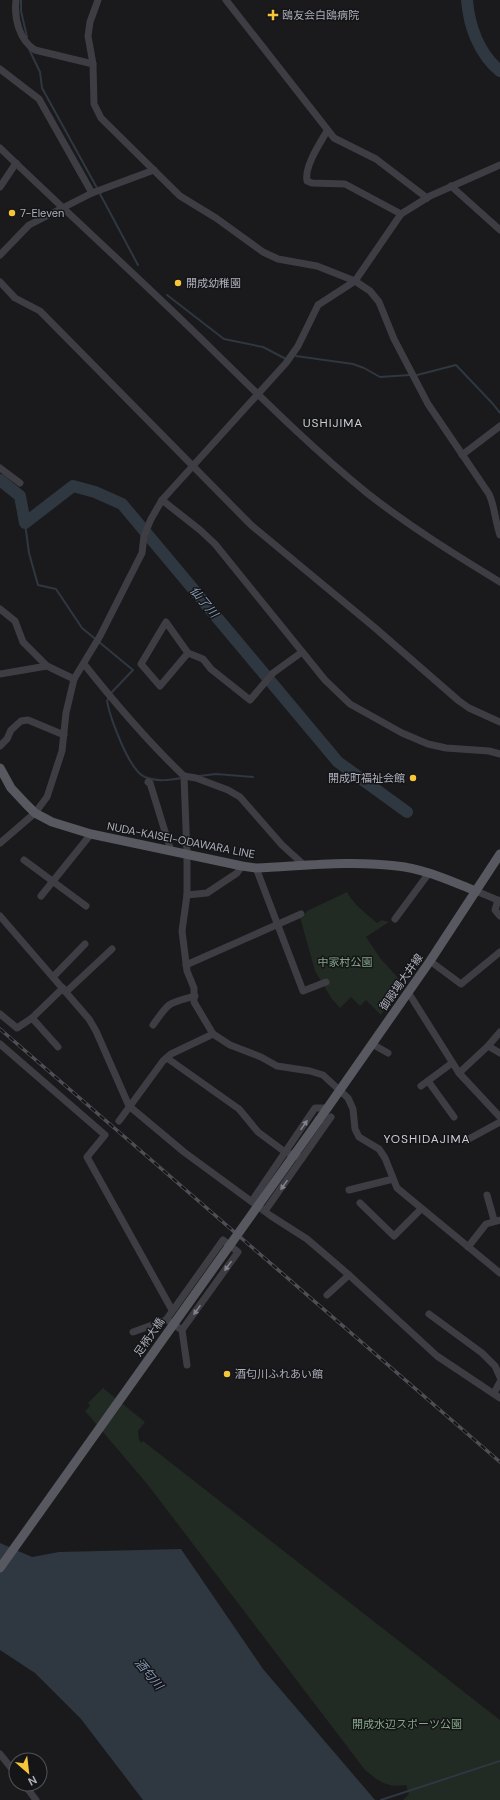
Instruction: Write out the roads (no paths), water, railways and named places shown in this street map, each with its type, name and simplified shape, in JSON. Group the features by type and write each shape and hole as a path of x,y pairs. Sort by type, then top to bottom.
{"main road":[{"name":"NUDA-KAISEI-ODAWARA LINE","path":"0,768 11,788 35,813 52,822 91,834 256,868 349,864 398,866 429,873 476,891"},
{"name":"御殿場大井線","path":"319,1120 430,961 500,854"},
{"name":"足柄大橋","path":"0,1568 319,1120"}],"street":[{"path":"16,0 16,20 24,41 28,46 35,50 93,64"},
{"path":"98,0 88,29 88,36 93,64 94,104 101,118 180,196 216,218 270,256 288,262 317,266 355,281 370,291 379,302 394,339 428,404 493,503 496,525 500,535"},
{"path":"226,0 334,138 376,159 427,198"},
{"path":"0,69 39,100 92,192"},
{"path":"327,131 316,151 306,176 307,181 312,183 345,184 402,214"},
{"path":"0,148 330,462 420,532 500,582"},
{"path":"0,186 16,163"},
{"path":"0,843 35,813 47,797 62,751 66,713 74,679 100,636 142,553 144,536 151,519 162,500 282,368 296,350 318,305 355,281 402,214 427,198 451,186 500,165"},
{"path":"0,255 29,225 92,192 154,170"},
{"path":"451,186 500,230"},
{"path":"0,282 15,298 40,311 251,525 374,627 459,701 469,708 500,722"},
{"path":"462,455 500,426"},
{"path":"0,468 20,483"},
{"path":"162,500 216,544 330,686 350,704 396,730 428,744 446,748 489,751 500,754"},
{"path":"0,609 15,621 23,642 47,666 74,679"},
{"path":"188,653 160,686 141,664 166,622 188,653 203,659 211,669 250,700 273,673 302,652"},
{"path":"84,664 159,753 184,776 196,778 228,790 240,797 282,845 304,865"},
{"path":"0,674 47,666"},
{"path":"0,746 7,739 11,730 21,721 28,720 64,735"},
{"path":"184,776 188,855 187,895 182,931 187,971 194,988 194,1002 213,1034 230,1045 261,1057 277,1066 310,1070 323,1075 348,1098 353,1109 355,1129 359,1137 379,1150 385,1158 397,1188 500,1273"},
{"path":"148,782 150,783 171,851"},
{"path":"41,896 91,834"},
{"path":"24,860 86,906"},
{"path":"187,895 207,893 237,873 242,866"},
{"path":"256,868 303,991 326,982"},
{"path":"395,919 429,873"},
{"path":"476,891 499,900 495,910 500,916"},
{"path":"186,965 301,914"},
{"path":"0,916 89,1019 96,1031 129,1106 184,1152 265,1211 307,1239 349,1275 437,1356 500,1398"},
{"path":"54,977 85,944"},
{"path":"0,1014 18,1028 32,1018 112,949"},
{"path":"430,961 461,984 500,952"},
{"path":"408,992 459,1073 500,1117"},
{"path":"153,1025 167,1006 174,1002 194,996"},
{"path":"32,1018 58,1047"},
{"path":"459,1073 488,1046 500,1032"},
{"path":"119,1121 129,1106 171,1054 213,1034"},
{"path":"0,1044 107,1133 87,1157 172,1310"},
{"path":"372,1044 388,1053"},
{"path":"488,1046 500,1053"},
{"path":"167,1058 239,1109 258,1132 285,1152 302,1158"},
{"path":"421,1086 452,1063"},
{"path":"428,1081 454,1117"},
{"path":"252,1201 315,1108 328,1108"},
{"path":"265,1211 330,1117"},
{"path":"467,1140 500,1122"},
{"path":"348,1190 393,1179"},
{"path":"468,1247 486,1224 497,1220 487,1195"},
{"path":"360,1203 394,1236 421,1208"},
{"path":"134,1332 166,1320 223,1240 238,1252 182,1330 187,1365"},
{"path":"327,1295 349,1275"},
{"path":"429,1314 482,1353 495,1366 500,1377"},
{"path":"166,1320 182,1330"},
{"path":"494,1393 500,1382"},
{"path":"0,1754 8,1764"}],"water":[{"name":"酒匂川","path":"0,1543 32,1557 59,1552 181,1549 263,1669 375,1800 143,1800 81,1719 35,1673 0,1650"}],"waterway":[{"path":"21,0 21,11 27,37"},
{"path":"467,0 470,20 476,39 486,56 500,71"},
{"path":"29,49 40,72 42,88 97,188"},
{"path":"99,192 138,265"},
{"path":"167,295 224,339 263,347 286,359"},
{"path":"296,356 353,364 380,377 410,375"},
{"path":"417,375 456,365 500,413"},
{"name":"仙了川","path":"0,480 20,496 25,523 73,486 95,492 122,504 338,762 407,812"},
{"path":"25,523 29,553 38,585 56,589 82,628 133,670 111,693"},
{"path":"109,697 107,701 121,743 139,773 154,780 182,778"},
{"path":"199,776 216,774 253,777"},
{"path":"381,1800 500,1761"}],"railway":[{"path":"0,1029 500,1462"}],"place":[{"name":"鴎友会白鴎病院","path":"273,15"},
{"name":"7-Eleven","path":"12,213"},
{"name":"開成幼稚園","path":"178,283"},
{"name":"開成町福祉会館","path":"413,778"},
{"name":"酒匂川ふれあい館","path":"227,1374"}],"district":[{"name":"USHIJIMA","path":"333,423"},
{"name":"YOSHIDAJIMA","path":"427,1139"}],"park label":[{"name":"中家村公園","path":"345,962"},
{"name":"開成水辺スポーツ公園","path":"407,1724"}]}
